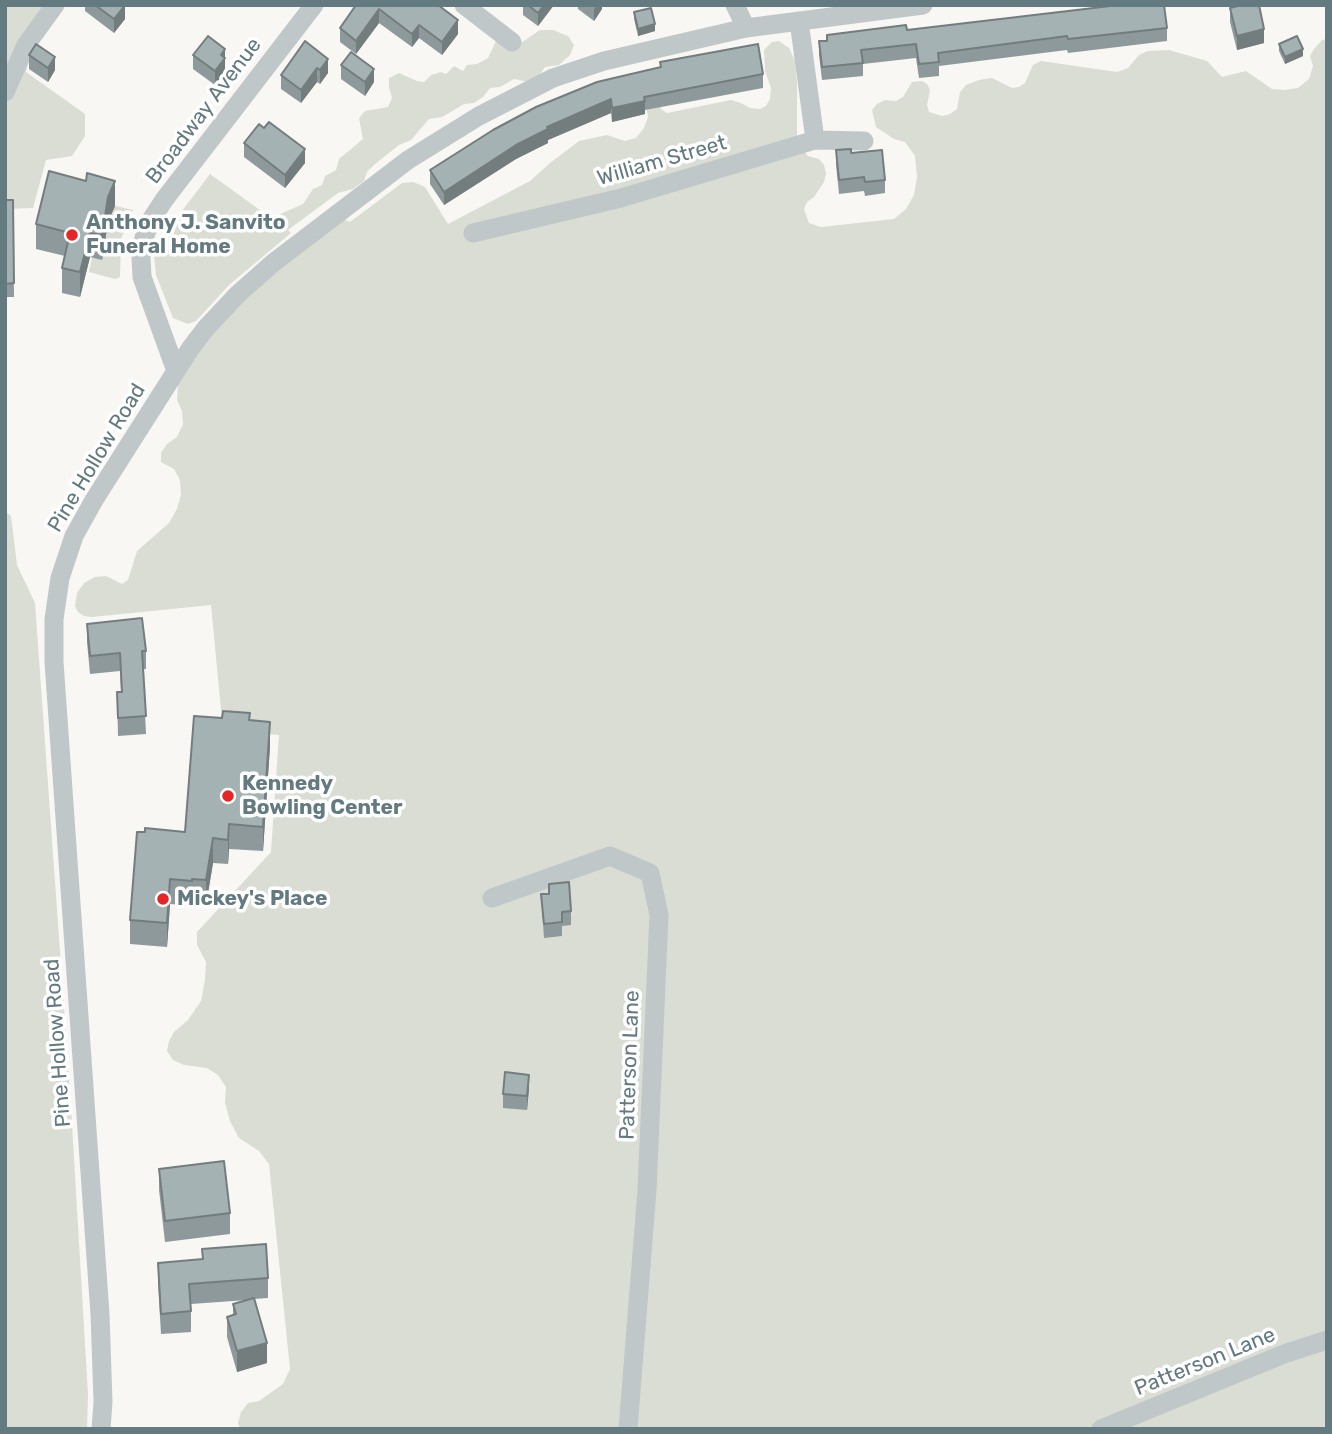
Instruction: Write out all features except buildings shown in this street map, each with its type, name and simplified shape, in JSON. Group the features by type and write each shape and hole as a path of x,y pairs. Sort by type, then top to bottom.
{"street":[{"path":"5,92 26,45 55,5"},
{"name":"Broadway Avenue","path":"176,371 142,277 144,238 151,220 164,200 314,5"},
{"path":"464,5 512,41"},
{"path":"735,5 746,28"},
{"name":"Pine Hollow Road","path":"101,1429 103,1402 100,1314 54,662 54,620 60,578 74,536 176,371 206,328 238,294 273,263 408,160 479,116 553,78 577,69 691,39 746,28 922,5"},
{"path":"799,21 815,140"},
{"name":"William Street","path":"473,233 621,198 815,140 864,141"},
{"name":"Patterson Lane","path":"492,898 610,856 650,873 659,915 658,943 647,1190 628,1429"},
{"name":"Patterson Lane","path":"1101,1429 1284,1354 1327,1340"}],"shaded area":[{"path":"5,5 51,5 33,31 26,72 85,114 85,136 72,156 46,160 33,208 5,209"},
{"path":"540,30 553,30 568,36 574,45 570,55 559,65 545,67 539,76 528,82 514,79 500,87 490,88 474,103 464,104 442,117 429,119 411,140 399,145 375,164 367,172 364,181 353,189 338,193 288,230 291,233 229,285 196,321 188,324 173,318 156,275 154,256 159,255 166,232 210,174 275,221 278,215 303,204 313,189 322,185 325,176 336,170 339,159 363,139 359,118 365,111 388,107 392,98 389,78 399,73 424,82 431,75 441,72 446,74 454,66 463,71 467,65 477,64 488,58 496,41 518,45"},
{"path":"1327,39 1327,1429 240,1429 238,1423 241,1412 248,1403 259,1401 283,1384 290,1369 269,1164 259,1151 239,1138 225,1103 226,1087 218,1075 207,1068 184,1065 173,1060 167,1051 174,1032 188,1020 201,1001 206,962 197,945 197,932 271,852 279,735 223,730 211,605 92,617 84,616 75,606 77,593 84,583 95,577 106,576 122,584 128,580 137,551 169,523 177,509 181,495 180,480 174,469 161,462 161,453 167,444 177,437 183,424 182,411 177,400 179,369 240,295 343,219 350,222 402,183 413,182 425,187 448,224 530,181 579,141 607,135 625,141 636,138 648,117 641,77 643,71 649,69 655,74 661,109 667,113 731,100 760,109 766,106 770,99 771,88 765,71 764,50 772,42 779,41 789,48 795,61 797,83 797,143 808,156 819,159 826,174 824,182 804,209 809,223 821,227 894,219 906,209 914,195 917,177 915,156 905,142 894,139 876,127 872,110 885,100 896,101 903,97 912,82 922,81 927,84 930,90 927,105 929,112 942,116 957,109 960,92 966,85 992,78 1012,88 1019,87 1025,83 1033,65 1041,61 1117,72 1128,68 1139,55 1148,51 1169,50 1207,61 1222,77 1246,71 1272,89 1284,90 1298,88 1309,79 1313,66 1310,56 1322,40"},
{"path":"115,206 133,210 121,239 120,277 115,279 89,272 92,258"},
{"path":"5,511 11,516 17,565 35,603 70,1091 88,1395 87,1429 5,1429"}],"place":[{"name":"Anthony J. Sanvito Funeral Home","path":"72,235"},
{"name":"Kennedy Bowling Center","path":"228,796"},
{"name":"Mickey's Place","path":"163,899"}]}
